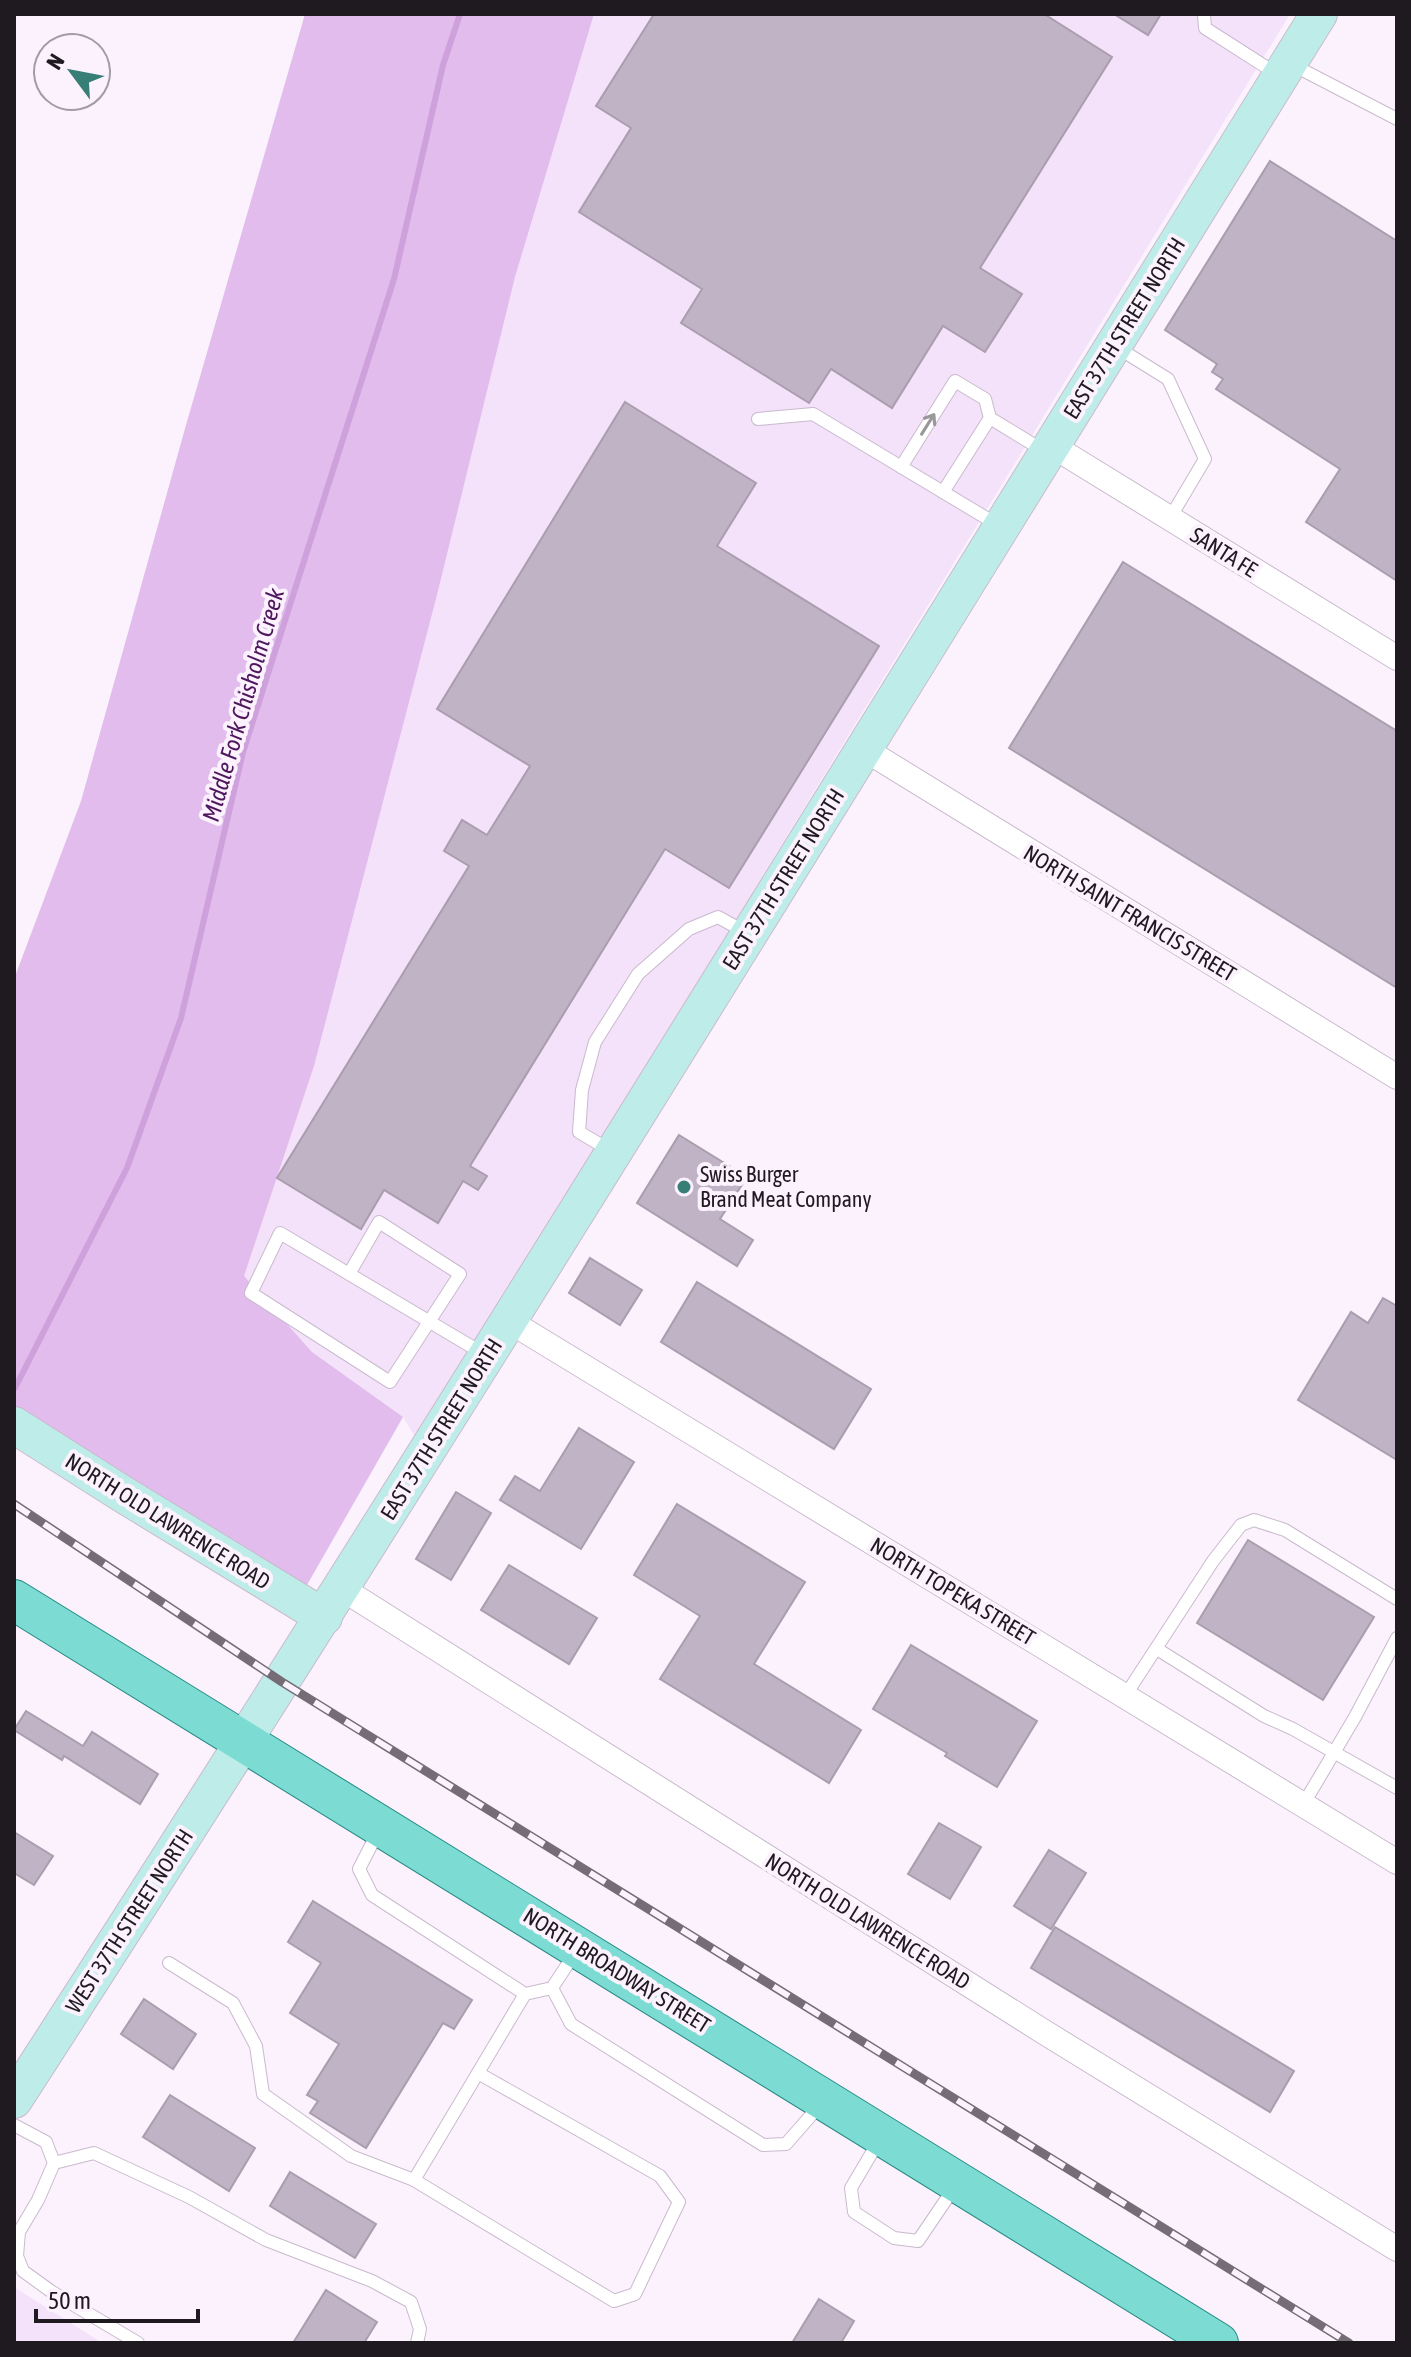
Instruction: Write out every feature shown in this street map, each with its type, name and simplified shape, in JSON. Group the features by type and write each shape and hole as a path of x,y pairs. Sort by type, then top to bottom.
{"main road":[{"name":"EAST 37TH STREET NORTH","path":"245,1742 1319,14"},
{"name":"NORTH OLD LAWRENCE ROAD","path":"14,1425 121,1493 332,1602"},
{"name":"NORTH BROADWAY STREET","path":"14,1600 1218,2343"},
{"name":"WEST 37TH STREET NORTH","path":"14,2100 245,1742"}],"street":[{"name":"SANTA FE","path":"1049,449 1170,518 1397,658"},
{"name":"NORTH SAINT FRANCIS STREET","path":"864,749 1397,1077"},
{"name":"NORTH TOPEKA STREET","path":"509,1321 1397,1862"},
{"name":"NORTH OLD LAWRENCE ROAD","path":"332,1602 1058,2040 1397,2249"}],"lane":[{"path":"1204,14 1205,28 1284,69 1397,119"},
{"path":"1113,345 1168,379 1205,459 1170,518"},
{"path":"901,467 955,381 985,399 990,418 943,492"},
{"path":"758,419 813,414 1001,527"},
{"path":"990,418 1049,449"},
{"path":"613,1152 579,1132 582,1090 595,1042 638,974 689,929 718,917 749,934"},
{"path":"349,1274 379,1222 460,1274 429,1322 390,1382 251,1293 280,1233 429,1322 487,1356"},
{"path":"1125,1696 1213,1561 1241,1525 1254,1520 1285,1530 1397,1599"},
{"path":"1303,1805 1397,1638"},
{"path":"1157,1649 1264,1716 1397,1788"},
{"path":"381,1825 359,1869 372,1895 525,1994 552,1988 579,1947"},
{"path":"169,1963 233,2003 256,2046 263,2094 351,2156 414,2180 614,2301 635,2294 679,2202 660,2176 478,2073"},
{"path":"552,1988 571,2024 763,2145 786,2144 825,2099"},
{"path":"414,2180 525,1994"},
{"path":"14,2125 46,2142 54,2163 38,2200 19,2232 17,2256 23,2271 52,2292 138,2343"},
{"path":"882,2135 851,2188 854,2212 894,2238 918,2241 958,2182"},
{"path":"54,2163 94,2153 189,2197 266,2240 372,2281 411,2302 420,2329 417,2343"}],"shaded area":[{"path":"305,14 594,14 515,277 437,595 314,1066 244,1276 312,1352 403,1417 307,1585 14,1417 14,979 81,801"},
{"path":"594,14 1290,14 417,1440 403,1417 312,1352 243,1277 314,1066 437,595 515,277"},
{"path":"14,2287 102,2343 14,2343"}],"building":[{"path":"654,14 1044,14 1112,57 980,268 1022,294 985,352 943,326 892,408 831,369 809,403 681,323 702,289 579,212 631,128 596,106"},
{"path":"1114,14 1161,14 1148,35"},
{"path":"1270,161 1397,241 1397,581 1306,522 1340,469 1216,389 1223,379 1212,372 1217,364 1165,330"},
{"path":"625,402 756,483 717,546 879,646 729,888 665,849 470,1166 487,1176 478,1190 463,1181 438,1223 384,1190 361,1229 277,1178 469,866 444,851 462,820 487,835 530,766 437,709"},
{"path":"1123,562 1397,731 1397,988 1009,748"},
{"path":"679,1135 747,1177 720,1219 753,1240 737,1266 637,1203"},
{"path":"590,1258 642,1290 620,1325 569,1293"},
{"path":"697,1282 871,1389 834,1449 661,1342"},
{"path":"1383,1298 1397,1306 1397,1460 1298,1400 1351,1312 1368,1323"},
{"path":"579,1428 634,1462 581,1549 500,1500 515,1476 540,1491"},
{"path":"456,1492 491,1513 451,1580 416,1559"},
{"path":"677,1504 805,1582 754,1664 861,1730 829,1783 660,1679 700,1616 634,1575"},
{"path":"1248,1540 1374,1617 1323,1700 1197,1623"},
{"path":"509,1565 597,1618 569,1664 481,1610"},
{"path":"911,1645 1037,1721 997,1787 873,1709"},
{"path":"26,1711 83,1746 92,1732 158,1774 140,1804 64,1756 62,1760 14,1730"},
{"path":"939,1823 981,1847 950,1899 908,1874"},
{"path":"14,1832 53,1856 34,1885 14,1873"},
{"path":"1049,1850 1086,1873 1051,1929 1014,1906"},
{"path":"313,1901 472,2000 454,2029 443,2023 366,2148 310,2113 318,2101 307,2095 339,2044 290,2013 321,1963 288,1942"},
{"path":"1055,1927 1294,2071 1270,2112 1031,1968"},
{"path":"144,1999 196,2034 173,2069 121,2034"},
{"path":"170,2095 255,2148 229,2191 143,2137"},
{"path":"290,2172 376,2224 355,2258 270,2206"},
{"path":"326,2290 377,2322 364,2343 293,2343"},
{"path":"819,2299 854,2321 841,2343 792,2343"}],"waterway":[{"name":"Middle Fork Chisholm Creek","path":"15,1388 127,1168 181,1018 243,752 394,279 443,65 460,14"}],"railway":[{"path":"14,1504 282,1682 1349,2343"}],"place":[{"name":"Swiss Burger Brand Meat Company","path":"684,1187"}]}
